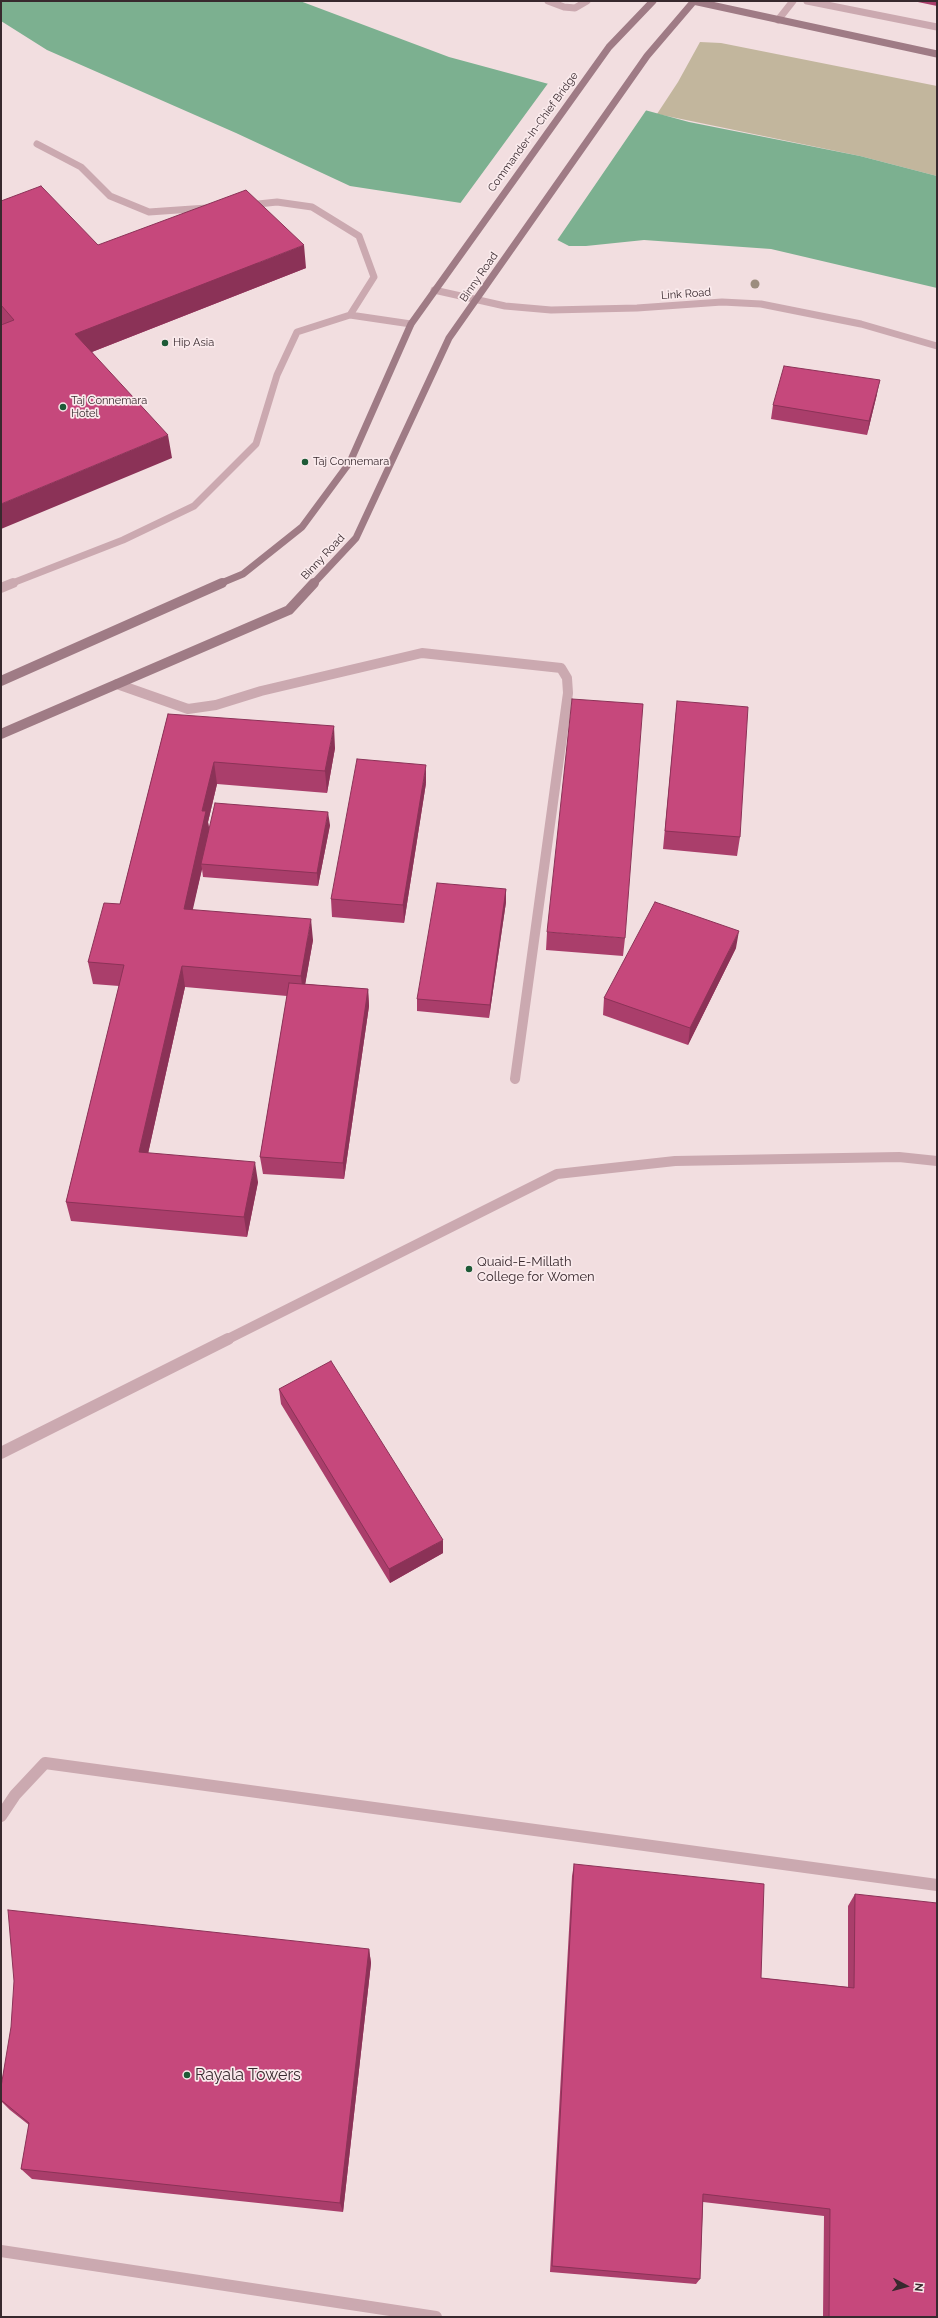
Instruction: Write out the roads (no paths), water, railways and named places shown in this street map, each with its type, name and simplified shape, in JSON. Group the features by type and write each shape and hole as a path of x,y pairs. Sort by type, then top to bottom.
{"main road":[{"name":"Commander-In-Chief Bridge","path":"434,290 609,47 653,1"},
{"path":"694,1 937,54"},
{"name":"Binny Road","path":"1,734 289,610 356,538 449,338 647,56 694,1"},
{"path":"1,681 243,574 302,527 350,462 385,386 411,324 434,290"}],"street":[{"path":"548,1 564,7 575,8 587,1"},
{"path":"778,20 793,1"},
{"path":"807,1 937,27"},
{"path":"37,144 81,167 110,196 149,212 214,208"},
{"path":"237,206 277,202 312,207 359,236 374,277 350,315"},
{"name":"Link Road","path":"434,290 476,300 526,308 584,311 742,302 826,316 883,330 937,346"},
{"path":"1,588 123,540 194,506 256,444 277,375 297,332 350,315 411,324"},
{"path":"117,684 188,709 216,705 261,691 422,653 561,668 567,678 568,693 515,1079"},
{"path":"1,1453 557,1174 675,1161 900,1156 937,1161"},
{"path":"1,1816 15,1796 45,1763 937,1885"},
{"path":"1,2251 436,2317"}],"place":[{"name":"Hip Asia","path":"165,343"},
{"name":"Taj Connemara Hotel","path":"63,407"},
{"name":"Taj Connemara","path":"305,462"},
{"name":"Quaid-E-Millath College for Women","path":"469,1269"},
{"name":"Rayala Towers","path":"187,2075"}]}
